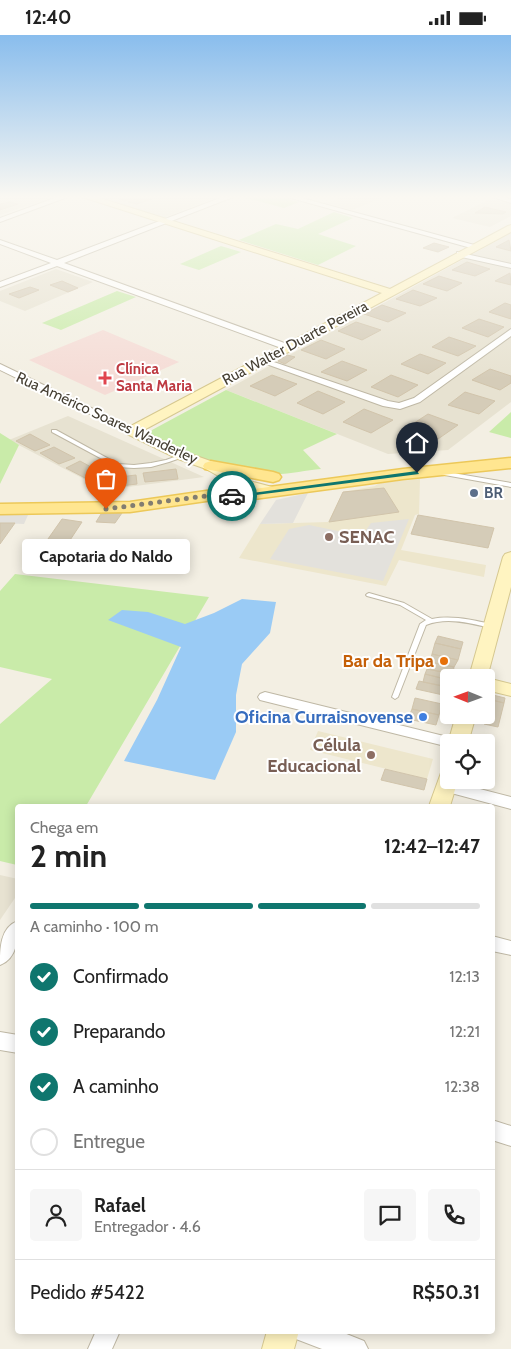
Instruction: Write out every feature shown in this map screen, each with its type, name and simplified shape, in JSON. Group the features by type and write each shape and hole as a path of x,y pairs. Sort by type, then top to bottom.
{"main road":[{"path":"275,256 390,292"},
{"name":"Rua Walter Duarte Pereira","path":"132,431 456,256"},
{"name":"Rua Américo Soares Wanderley","path":"132,431 183,456 211,466 241,483"},
{"path":"0,509 114,508 219,495 272,484 511,451"},
{"path":"219,495 241,483 272,484 511,463"},
{"path":"211,466 272,484"},
{"path":"480,669 511,557"},
{"path":"495,686 511,690"},
{"path":"441,804 445,789"},
{"path":"278,1349 282,1334"}],"street":[{"path":"39,256 287,347"},
{"path":"0,285 75,256"},
{"path":"470,256 511,266"},
{"path":"262,361 386,404 400,406 417,400 511,332"},
{"name":"Rua Américo Soares Wanderley","path":"0,367 132,431"},
{"path":"265,697 440,740"},
{"path":"470,789 511,803"},
{"path":"0,957 15,933"},
{"path":"495,944 511,948"},
{"path":"0,1041 15,1044"},
{"path":"495,1131 511,1136"},
{"path":"100,1349 107,1334"},
{"path":"313,1334 356,1349"}],"lane":[{"path":"54,431 117,465 125,466 169,461 183,456"},
{"path":"431,471 511,485"},
{"path":"369,595 402,604 430,620"},
{"path":"395,697 423,624 430,620 451,619 492,626"}],"shaded area":[{"path":"469,256 511,256 511,402 448,450 388,454 226,390"},
{"path":"56,269 93,282 25,311 0,301 0,291"},
{"name":"Clínica Santa Maria","path":"103,330 179,362 105,395 29,360"},
{"path":"68,416 204,477 105,490 9,440"},
{"name":"SENAC","path":"420,479 419,514 415,515 401,550 486,565 484,577 399,560 386,586 239,558 260,524 328,522 343,492 375,486 379,483"},
{"path":"308,493 293,523 260,524 276,500"},
{"path":"0,515 28,515 24,524 0,523"},
{"path":"409,519 383,581 270,559 289,529 309,525 362,536 371,523"},
{"name":"Célula Educacional","path":"318,731 433,759 427,779 310,750"},
{"path":"0,875 15,878 15,898 0,920"}],"green space":[{"path":"197,256 231,256 199,270 180,264"},
{"path":"291,256 335,256 318,265"},
{"path":"117,291 136,297 61,330 42,323"},
{"path":"226,390 337,434 303,450 321,469 277,474 255,472 209,460 150,436 152,430"},
{"path":"511,412 511,438 489,432"},
{"path":"0,433 19,445 0,484"},
{"path":"15,574 209,597 87,804 15,804 15,865 0,861 0,724 52,679 0,667 0,591"}],"water":[{"path":"242,599 276,602 270,633 242,664 236,695 236,732 215,780 124,761 157,700 181,647 108,620 122,610 148,612 185,624 214,613"}],"building":[{"path":"467,262 490,269 475,276 452,270"},
{"path":"510,273 511,285 495,281"},
{"path":"439,276 462,283 447,291 423,284"},
{"path":"62,281 78,288 68,292 50,285"},
{"path":"30,287 39,290 19,298 9,294"},
{"path":"413,290 437,298 420,306 396,299"},
{"path":"505,303 511,305 511,319 489,312"},
{"path":"382,305 406,313 388,322 364,314"},
{"path":"479,319 504,327 488,337 462,328"},
{"path":"356,322 381,330 362,340 338,331"},
{"path":"449,337 476,346 458,356 432,347"},
{"path":"321,340 345,349 326,359 301,350"},
{"path":"420,354 446,363 428,374 401,364"},
{"path":"287,355 295,357 285,364 278,361"},
{"path":"342,361 367,370 347,381 321,372"},
{"path":"490,369 511,376 511,383 500,390 472,380"},
{"path":"272,375 297,384 275,396 250,386"},
{"path":"391,375 418,385 398,397 371,387"},
{"path":"318,391 345,402 323,414 297,403"},
{"path":"465,392 495,401 479,414 448,405"},
{"path":"364,409 393,420 371,433 343,422"},
{"path":"428,414 458,425 438,439 408,427"},
{"path":"30,434 50,445 35,451 16,441"},
{"path":"54,447 75,458 59,464 40,453"},
{"path":"80,461 102,473 87,479 66,468"},
{"path":"176,469 178,479 145,482 143,473"},
{"path":"136,475 137,484 104,488 102,479"},
{"path":"384,488 399,512 329,522 343,492"},
{"path":"122,513 115,523 96,522 101,514"},
{"path":"418,515 494,528 488,548 411,534"},
{"path":"62,519 82,522 51,569 29,566"},
{"path":"0,523 15,523 0,544"},
{"path":"438,636 463,642 461,649 435,643"},
{"path":"435,643 461,649 458,660 432,654"},
{"name":"Bar da Tripa","path":"432,654 458,660 454,667 430,662"},
{"path":"430,662 454,667 454,669 440,669 440,672 427,669"},
{"path":"427,669 440,672 440,678 425,674"},
{"path":"425,674 440,678 440,685 423,682"},
{"path":"419,681 440,686 440,694 416,689"},
{"path":"495,696 505,698 504,703 495,701"},
{"path":"415,698 440,704 439,715 412,709"},
{"path":"495,701 504,703 498,727 484,724 495,724"},
{"name":"Oficina Curraisnovense","path":"412,709 439,715 436,725 408,719"},
{"path":"385,769 427,779 424,790 381,780"}],"way so far":[{"path":"106,509 213,495 232,496"}],"place":[{"name":"Clínica Santa Maria","path":"105,378"},
{"name":"BR","path":"474,493"},
{"name":"Capotaria do Naldo","path":"106,509"},
{"name":"SENAC","path":"329,537"},
{"name":"Bar da Tripa","path":"444,661"},
{"name":"Oficina Curraisnovense","path":"423,717"},
{"name":"Célula Educacional","path":"371,755"}],"route":[{"path":"232,496 417,473"}]}
